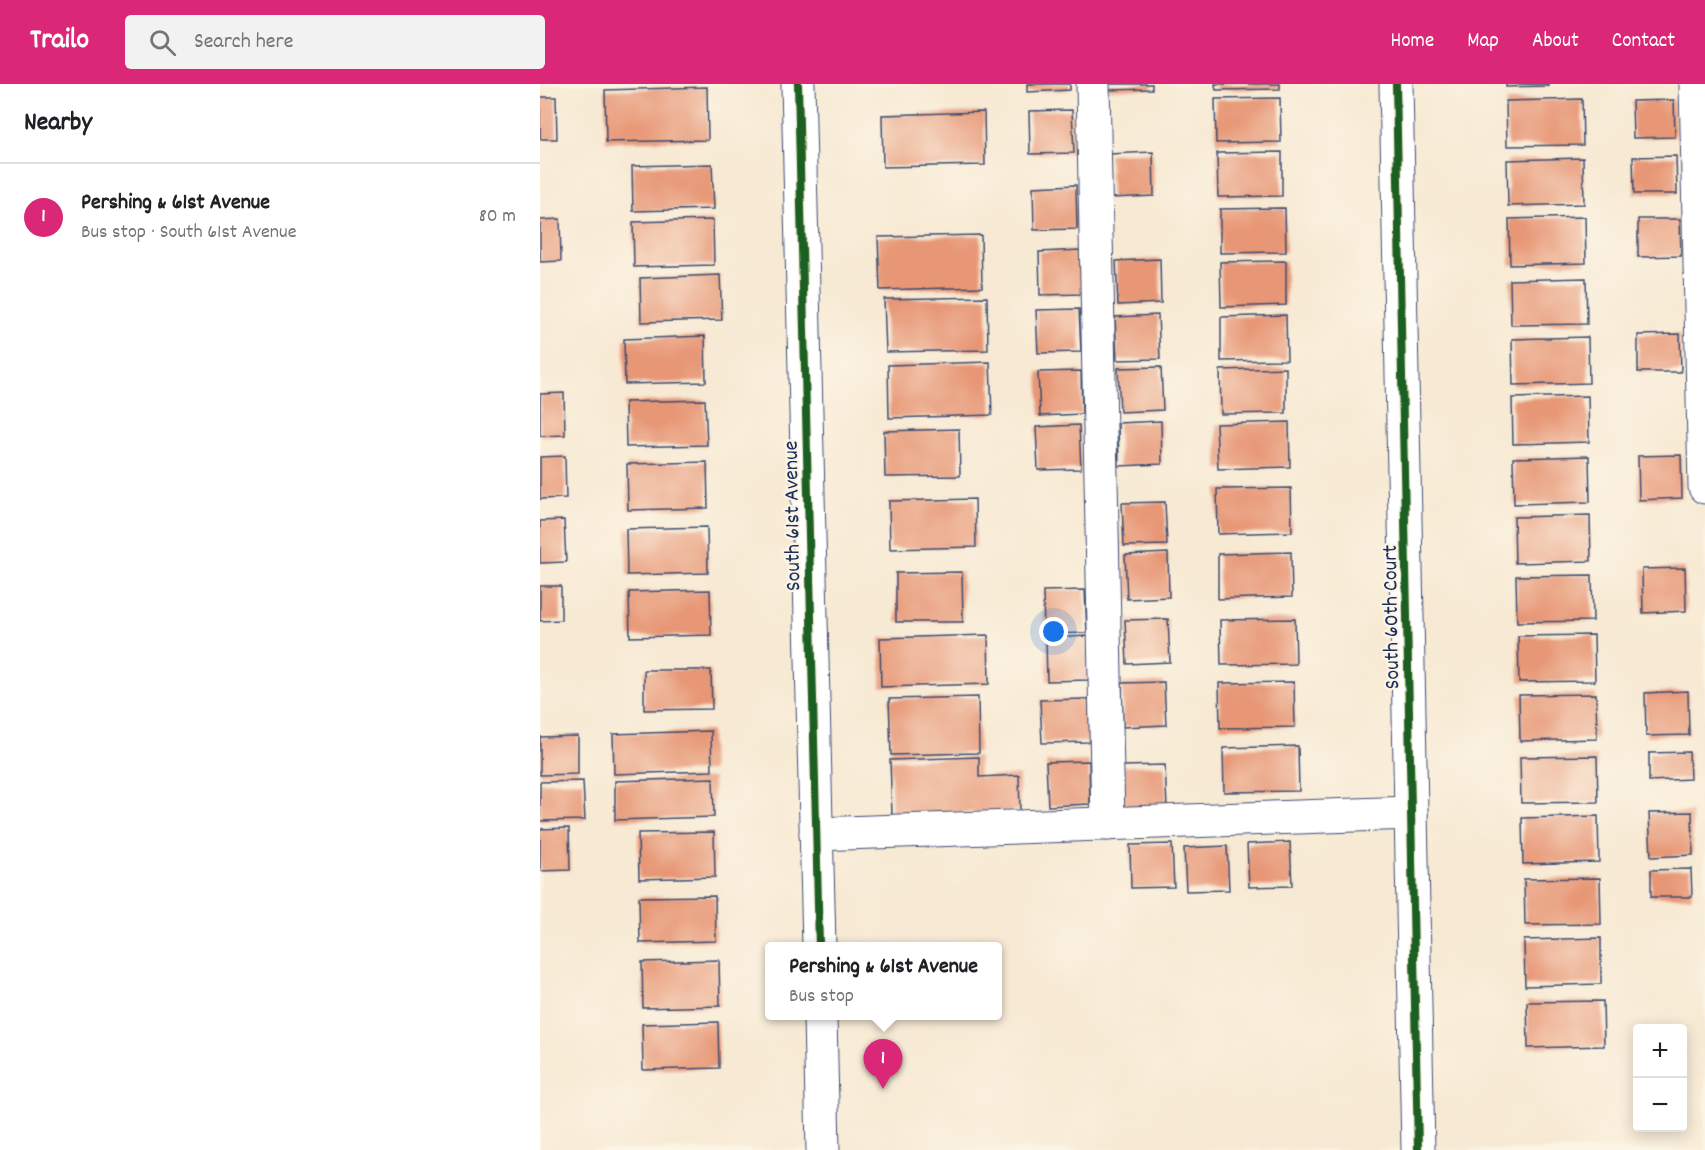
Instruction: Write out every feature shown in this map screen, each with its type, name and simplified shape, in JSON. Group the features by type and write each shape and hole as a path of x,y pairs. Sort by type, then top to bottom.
{"street":[{"name":"South 61st Avenue","path":"798,84 819,942"},
{"path":"1093,84 1108,824"},
{"name":"South 60th Court","path":"1396,84 1418,1150"},
{"path":"1696,84 1705,487"},
{"path":"816,834 1411,813"},
{"path":"820,1020 823,1150"}],"building":[{"path":"1027,84 1070,84 1070,90 1027,92"},
{"path":"1108,84 1152,84 1152,89 1108,90"},
{"path":"1215,84 1280,84 1280,89 1216,90"},
{"path":"1506,84 1549,84 1549,86 1506,87"},
{"path":"707,87 708,140 606,142 605,90"},
{"path":"540,97 556,97 557,139 540,139"},
{"path":"1280,98 1281,142 1216,143 1215,99"},
{"path":"1582,99 1583,145 1507,146 1506,101"},
{"path":"1674,100 1675,137 1633,138 1632,101"},
{"path":"1072,110 1074,153 1030,154 1029,111"},
{"path":"984,112 985,165 883,167 882,115"},
{"path":"1153,152 1154,196 1111,198 1109,154"},
{"path":"1282,152 1282,196 1218,197 1217,153"},
{"path":"1676,156 1677,194 1634,194 1633,157"},
{"path":"1583,158 1584,204 1508,206 1507,160"},
{"path":"712,164 714,209 633,211 632,166"},
{"path":"1076,185 1077,229 1034,230 1033,187"},
{"path":"1285,208 1286,252 1220,253 1220,209"},
{"path":"1585,217 1586,263 1510,265 1509,219"},
{"path":"560,219 561,261 540,262 540,220"},
{"path":"1638,219 1680,219 1681,256 1638,257"},
{"path":"713,220 714,265 634,267 633,222"},
{"path":"981,235 982,287 880,290 878,237"},
{"path":"1081,250 1083,294 1040,295 1039,252"},
{"path":"1160,259 1161,303 1118,305 1116,261"},
{"path":"1286,261 1286,305 1221,307 1220,262"},
{"path":"720,275 722,320 641,322 640,278"},
{"path":"1586,278 1587,324 1511,325 1510,280"},
{"path":"987,297 988,350 886,352 884,299"},
{"path":"1079,309 1081,352 1038,353 1036,310"},
{"path":"1158,315 1160,359 1117,360 1115,317"},
{"path":"1286,315 1287,360 1221,361 1221,317"},
{"path":"1680,334 1681,372 1638,372 1638,335"},
{"path":"705,336 706,382 625,384 624,339"},
{"path":"1588,337 1589,383 1513,385 1512,339"},
{"path":"990,362 992,415 889,418 888,365"},
{"path":"1161,367 1163,410 1120,412 1118,368"},
{"path":"1286,368 1286,413 1221,414 1220,370"},
{"path":"1081,371 1082,414 1040,416 1038,372"},
{"path":"564,393 565,435 540,436 540,394"},
{"path":"1588,396 1589,442 1513,444 1512,398"},
{"path":"705,400 707,445 626,447 625,402"},
{"path":"1161,421 1162,464 1119,466 1118,423"},
{"path":"1289,422 1290,467 1218,469 1216,424"},
{"path":"1079,425 1081,469 1038,470 1036,427"},
{"path":"959,429 960,476 885,477 884,431"},
{"path":"1681,455 1682,498 1639,500 1638,456"},
{"path":"565,456 566,498 540,499 540,457"},
{"path":"1589,456 1590,502 1514,504 1513,458"},
{"path":"707,462 708,508 628,510 627,464"},
{"path":"1291,488 1292,532 1218,534 1217,489"},
{"path":"975,499 976,547 890,549 889,501"},
{"path":"1165,502 1167,545 1124,546 1122,503"},
{"path":"1590,515 1591,561 1515,563 1514,517"},
{"path":"564,520 566,562 540,563 540,521"},
{"path":"707,527 708,573 627,575 626,529"},
{"path":"1291,552 1292,597 1218,599 1218,554"},
{"path":"1168,553 1169,597 1127,599 1125,555"},
{"path":"1685,568 1686,611 1643,613 1642,569"},
{"path":"962,572 963,622 896,622 896,573"},
{"path":"1592,575 1593,621 1517,622 1516,576"},
{"path":"540,586 561,586 561,620 540,621"},
{"path":"710,590 711,635 630,637 629,592"},
{"path":"1085,590 1087,633 1044,634 1043,591"},
{"path":"1168,619 1170,662 1127,664 1125,620"},
{"path":"1295,619 1296,664 1221,665 1220,620"},
{"path":"988,635 989,684 881,687 880,638"},
{"path":"1594,635 1595,681 1519,682 1518,636"},
{"path":"1088,636 1090,680 1047,681 1046,638"},
{"path":"644,670 711,670 712,709 644,710"},
{"path":"1164,682 1166,725 1123,727 1122,683"},
{"path":"1294,682 1295,727 1220,728 1219,683"},
{"path":"1688,691 1689,735 1646,736 1645,693"},
{"path":"1596,694 1597,739 1520,741 1519,695"},
{"path":"978,697 979,753 891,755 889,699"},
{"path":"1089,699 1090,742 1042,743 1040,700"},
{"path":"711,731 712,771 614,774 613,734"},
{"path":"578,736 578,774 540,775 540,737"},
{"path":"1298,746 1299,791 1224,792 1223,748"},
{"path":"1689,752 1690,779 1649,781 1649,753"},
{"path":"1597,756 1598,802 1521,803 1520,757"},
{"path":"979,757 979,777 1019,775 1020,811 892,815 890,760"},
{"path":"1089,761 1090,804 1048,806 1046,762"},
{"path":"1165,765 1167,808 1124,810 1122,766"},
{"path":"713,778 714,817 615,820 615,781"},
{"path":"583,781 585,820 540,821 540,782"},
{"path":"1692,812 1693,855 1651,857 1649,813"},
{"path":"1598,816 1599,862 1523,864 1522,818"},
{"path":"569,828 570,870 540,871 540,829"},
{"path":"714,832 715,877 639,879 638,833"},
{"path":"1290,842 1292,886 1249,887 1247,844"},
{"path":"1172,844 1174,887 1131,888 1130,845"},
{"path":"1227,846 1229,890 1186,891 1184,848"},
{"path":"1691,869 1692,897 1651,897 1651,870"},
{"path":"1600,878 1601,924 1525,925 1524,879"},
{"path":"715,896 716,941 640,943 639,897"},
{"path":"1601,938 1601,984 1525,986 1524,940"},
{"path":"719,960 720,1006 643,1008 642,962"},
{"path":"1603,1001 1604,1046 1528,1048 1527,1002"},
{"path":"718,1022 719,1068 643,1070 642,1024"}],"cycle path":[{"path":"798,84 819,942"},
{"path":"1396,84 1418,1150"}],"place":[{"name":"Pershing & 61st Avenue","path":"883,1089"}]}
